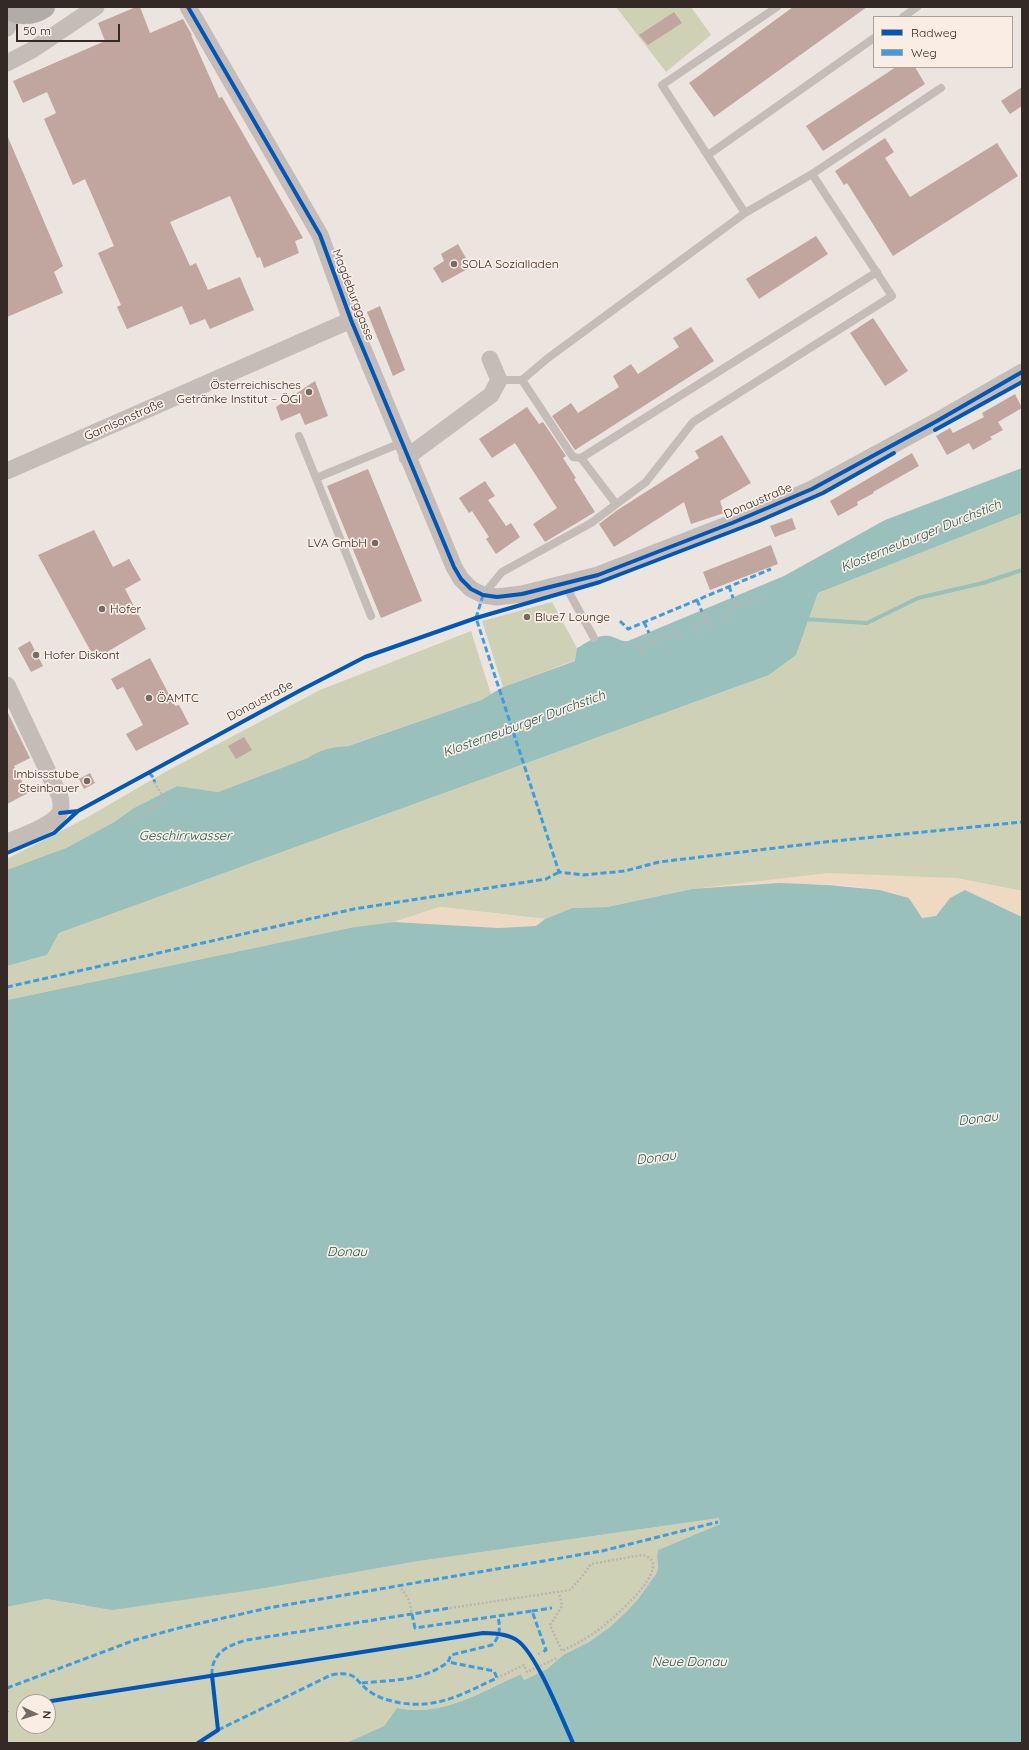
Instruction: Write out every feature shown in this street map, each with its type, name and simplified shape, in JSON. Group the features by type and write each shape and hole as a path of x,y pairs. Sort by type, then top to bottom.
{"main road":[{"path":"9,16 34,13 44,7"}],"street":[{"path":"7,63 32,50 96,7"},
{"name":"Magdeburggasse","path":"188,7 320,235 351,320 454,567 471,589 483,594"},
{"name":"Garnisonstraße","path":"7,471 351,320"},
{"path":"404,450 490,395 499,380 490,359"},
{"name":"Donaustraße","path":"483,594 497,597 512,596 598,575 732,523 812,489 931,425 1022,372"},
{"path":"7,685 60,797 62,806 60,813 55,818 40,827 7,842"}],"lane":[{"path":"745,213 662,85 777,7"},
{"path":"904,16 917,7"},
{"path":"708,156 873,39"},
{"path":"499,380 522,380 548,358 745,213 812,174 941,88"},
{"path":"483,594 502,572 591,523 646,482 693,422 892,296 812,174"},
{"path":"522,380 572,457 581,458 877,272"},
{"path":"299,436 371,616"},
{"path":"316,478 404,450"},
{"path":"581,458 616,504"},
{"path":"564,583 594,638"}],"path":[{"path":"733,598 738,607"},
{"path":"728,621 726,611 762,598 764,601"},
{"path":"702,612 705,620 708,620 712,630"},
{"path":"697,634 694,624 705,620"},
{"path":"644,656 640,647 676,631 681,639"},
{"path":"649,632 654,642"},
{"path":"124,824 166,801 154,782"},
{"path":"450,1608 570,1590 591,1564 642,1555 649,1556 653,1561 653,1572 636,1595 623,1609 596,1632 562,1651 550,1625 562,1606 559,1592"},
{"path":"399,1585 410,1600 412,1614"},
{"path":"497,1678 524,1666 527,1672 557,1658"},
{"path":"534,1661 541,1675"}],"green space":[{"path":"616,7 691,7 711,35 666,72"},
{"path":"1022,513 1022,891 955,878 692,889 607,907 572,908 545,919 440,907 394,922 354,927 7,1000 7,966 47,955 59,933 769,675 796,655 818,593"},
{"path":"552,602 577,648 576,660 503,687 482,621"},
{"path":"471,631 491,694 481,700 347,746 322,751 309,758 218,792 177,786 134,808 114,822 66,848 7,872 7,859 86,818 167,771 320,690"},
{"path":"719,1518 720,1524 658,1550 658,1569 656,1574 638,1599 627,1611 610,1627 589,1642 563,1655 547,1669 524,1680 521,1674 476,1695 446,1706 414,1710 397,1708 384,1726 346,1743 7,1743 7,1607 46,1599 86,1606 266,1588 419,1561"}],"sand":[{"path":"828,873 955,878 1022,891 1022,917 965,890 950,898 936,916 922,918 909,898 884,891 857,887 786,884 692,889"},
{"path":"440,907 545,919 536,926 498,928 394,922"}],"water":[{"name":"Geschirrwasser","path":"1022,468 1022,513 818,593 796,655 769,675 59,933 47,955 7,966 7,870 66,848 114,822 134,808 177,786 218,792 308,758 322,751 348,746 481,700 503,687 575,661 577,648 594,638 608,636 622,641 628,641 784,576 885,520"},
{"path":"779,883 828,885 880,890 909,898 922,918 936,916 950,898 965,890 1022,917 1022,1743 346,1743 384,1726 397,1708 414,1710 446,1706 476,1695 521,1674 524,1680 547,1669 563,1655 589,1642 610,1627 627,1611 638,1599 656,1574 658,1569 658,1550 720,1524 719,1518 419,1561 266,1588 112,1610 46,1599 7,1607 7,1000 354,927 394,922 498,928 536,926 545,919 572,908 607,907 692,889"}],"building":[{"path":"136,7 140,7 150,33 183,19 192,35 219,98 222,97 303,238 295,241 299,253 264,268 260,257 257,258 230,196 170,222 190,266 196,263 208,290 240,277 254,310 210,329 205,319 190,325 182,306 127,329 117,307 121,305 98,253 114,246 85,179 73,185 44,119 56,113 47,92 23,103 13,81 105,41 98,23"},
{"path":"793,7 867,7 714,117 689,83"},
{"path":"674,12 682,23 648,45 639,35"},
{"path":"894,68 916,68 925,84 823,151 806,126"},
{"path":"1022,87 1022,106 1010,114 1001,101"},
{"path":"7,135 63,266 54,272 63,293 7,317"},
{"path":"885,138 894,152 885,158 910,197 997,143 1018,176 893,256 847,183 844,185 835,171"},
{"path":"816,236 828,254 759,299 746,279"},
{"name":"SOLA Sozialladen","path":"458,244 471,267 442,283 433,268 444,261 441,254"},
{"path":"380,306 405,370 393,376 367,312"},
{"path":"873,318 908,371 885,386 850,333"},
{"path":"691,327 714,361 575,450 552,416 571,403 578,413 619,387 613,376 631,364 638,374 679,347 673,338"},
{"name":"Österreichisches Getränke Institut – ÖGI","path":"315,381 328,416 305,425 300,413 281,421 276,407"},
{"path":"1015,394 1022,408 998,422 1003,430 990,437 992,439 973,450 969,443 947,455 936,436 950,428 953,433 984,417 982,413"},
{"path":"527,407 539,424 543,422 566,456 563,458 576,478 574,479 595,512 545,542 533,524 557,508 515,443 492,458 479,439"},
{"path":"722,435 751,483 720,501 724,513 691,524 684,502 614,547 599,524 616,511 699,458 695,451"},
{"path":"912,453 919,466 873,492 874,493 857,502 858,505 838,516 830,501"},
{"name":"LVA GmbH","path":"368,469 422,601 381,618 327,486"},
{"path":"485,481 495,496 488,500 506,526 511,523 520,537 496,554 486,539 489,537 472,511 469,513 459,498"},
{"path":"792,518 796,529 775,537 770,526"},
{"name":"Hofer","path":"94,530 113,567 129,559 141,580 125,589 146,629 95,659 38,555"},
{"path":"771,545 778,564 710,590 703,572"},
{"path":"30,641 43,666 31,672 18,648"},
{"name":"ÖAMTC","path":"150,658 175,706 179,705 189,724 136,751 126,734 143,725 123,687 117,690 111,679"},
{"path":"7,711 30,758 14,766 28,793 7,804"},
{"path":"244,737 252,750 236,759 228,746"},
{"name":"Imbissstube Steinbauer","path":"90,773 95,783 84,789 79,779"}],"waterway":[{"path":"804,619 867,623 918,598 983,583 1022,570"}],"marked path":[{"path":"620,621 628,629 771,569"},
{"path":"729,586 733,598"},
{"path":"483,595 476,618 559,872 583,875 625,871 659,862 825,842 1022,822"},
{"path":"697,600 702,612"},
{"path":"644,622 649,633"},
{"path":"149,773 155,779 154,782"},
{"path":"7,987 354,909 546,879 559,872"},
{"path":"7,1688 135,1640 179,1628 268,1608 602,1551 718,1522"},
{"path":"212,1675 214,1661 222,1651 233,1644 247,1640 450,1608"},
{"path":"532,1611 552,1608"},
{"path":"412,1614 415,1628 532,1611 546,1650 541,1653"},
{"path":"218,1730 331,1675 351,1675 375,1695 386,1700 401,1703 427,1704 439,1702 462,1694 497,1678 494,1671 448,1662 451,1655 492,1645 495,1642 499,1631 498,1616"},
{"path":"362,1683 396,1680 418,1676 429,1673 448,1662"}],"cycle path":[{"path":"188,7 320,235 351,320 454,567 461,579 471,589 483,595 497,597 522,594 598,575 732,523 812,489 937,421 1022,372"},
{"path":"935,430 1022,382"},
{"path":"60,813 78,811 365,657 476,618 600,582 759,521 823,493 894,453"},
{"path":"7,853 54,833 78,811"},
{"path":"56,1700 483,1633 491,1633 506,1635 518,1641 525,1648 541,1673 573,1743"},
{"path":"198,1743 218,1730 212,1675"}],"place":[{"name":"SOLA Sozialladen","path":"454,264"},
{"name":"Österreichisches Getränke Institut – ÖGI","path":"309,392"},
{"name":"LVA GmbH","path":"375,543"},
{"name":"Hofer","path":"102,609"},
{"name":"Blue7 Lounge","path":"527,617"},
{"name":"Hofer Diskont","path":"36,655"},
{"name":"ÖAMTC","path":"149,698"},
{"name":"Imbissstube Steinbauer","path":"87,781"}],"water label":[{"name":"Klosterneuburger Durchstich","path":"921,536"},
{"name":"Klosterneuburger Durchstich","path":"524,724"},
{"name":"Donau","path":"978,1119"},
{"name":"Donau","path":"656,1158"},
{"name":"Donau","path":"347,1252"},
{"name":"Neue Donau","path":"689,1662"}]}
